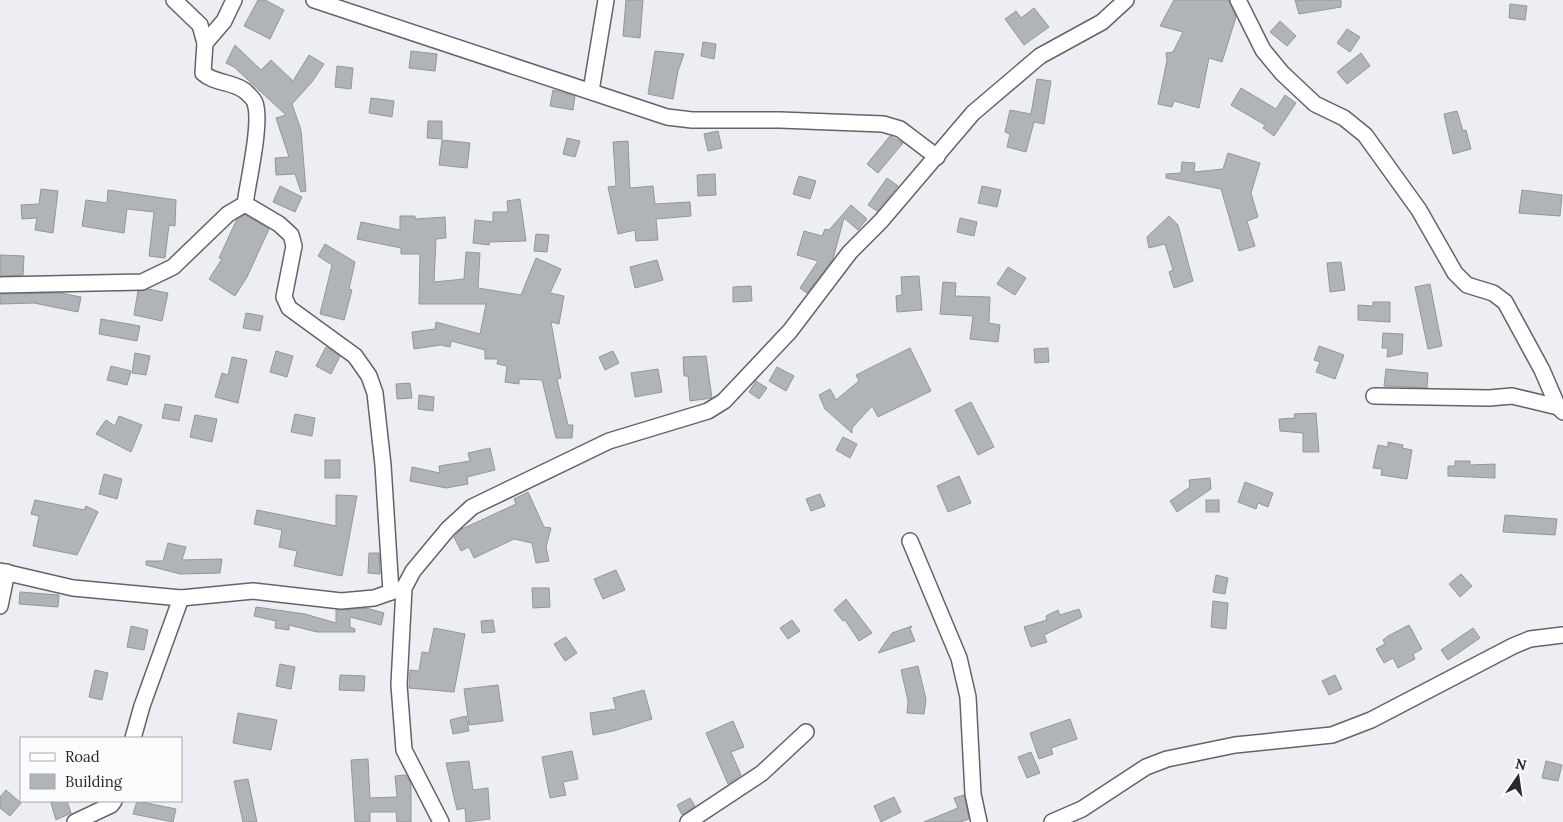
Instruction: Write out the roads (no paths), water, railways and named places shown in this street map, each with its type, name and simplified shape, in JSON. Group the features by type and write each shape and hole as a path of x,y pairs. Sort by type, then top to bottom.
{"street":[{"path":"174,0 200,25 205,43 203,73 215,80 232,84 245,91 255,102 257,123 245,204"},
{"path":"205,43 224,21 234,0"},
{"path":"314,0 667,117 692,120 780,120 883,124 900,129 937,157"},
{"path":"590,91 606,0"},
{"path":"0,606 3,572 73,588 182,598 253,591 340,601 374,598 397,590 448,529 472,507 608,441 708,411 724,401 790,331 850,252 881,221 973,113 1040,56 1102,22 1126,0"},
{"path":"1238,0 1263,50 1282,73 1315,104 1344,118 1365,135 1374,146 1419,210 1455,273 1466,285 1493,293 1505,302 1542,370 1560,410"},
{"path":"0,285 142,282 173,267 228,214 245,204"},
{"path":"245,204 279,224 291,235 294,246 284,297 289,308 355,356 369,376 375,393 397,590 399,685 404,750 441,822"},
{"path":"1374,396 1489,398 1512,396 1560,410"},
{"path":"910,541 959,658 968,697 973,794 979,822"},
{"path":"133,737 142,706 182,598"},
{"path":"1052,822 1082,810 1146,767 1167,758 1235,745 1332,734 1371,720 1512,646 1530,639 1563,635"},
{"path":"688,822 762,773 806,732"},
{"path":"75,822 113,803"},
{"path":"106,822 113,803"}]}
